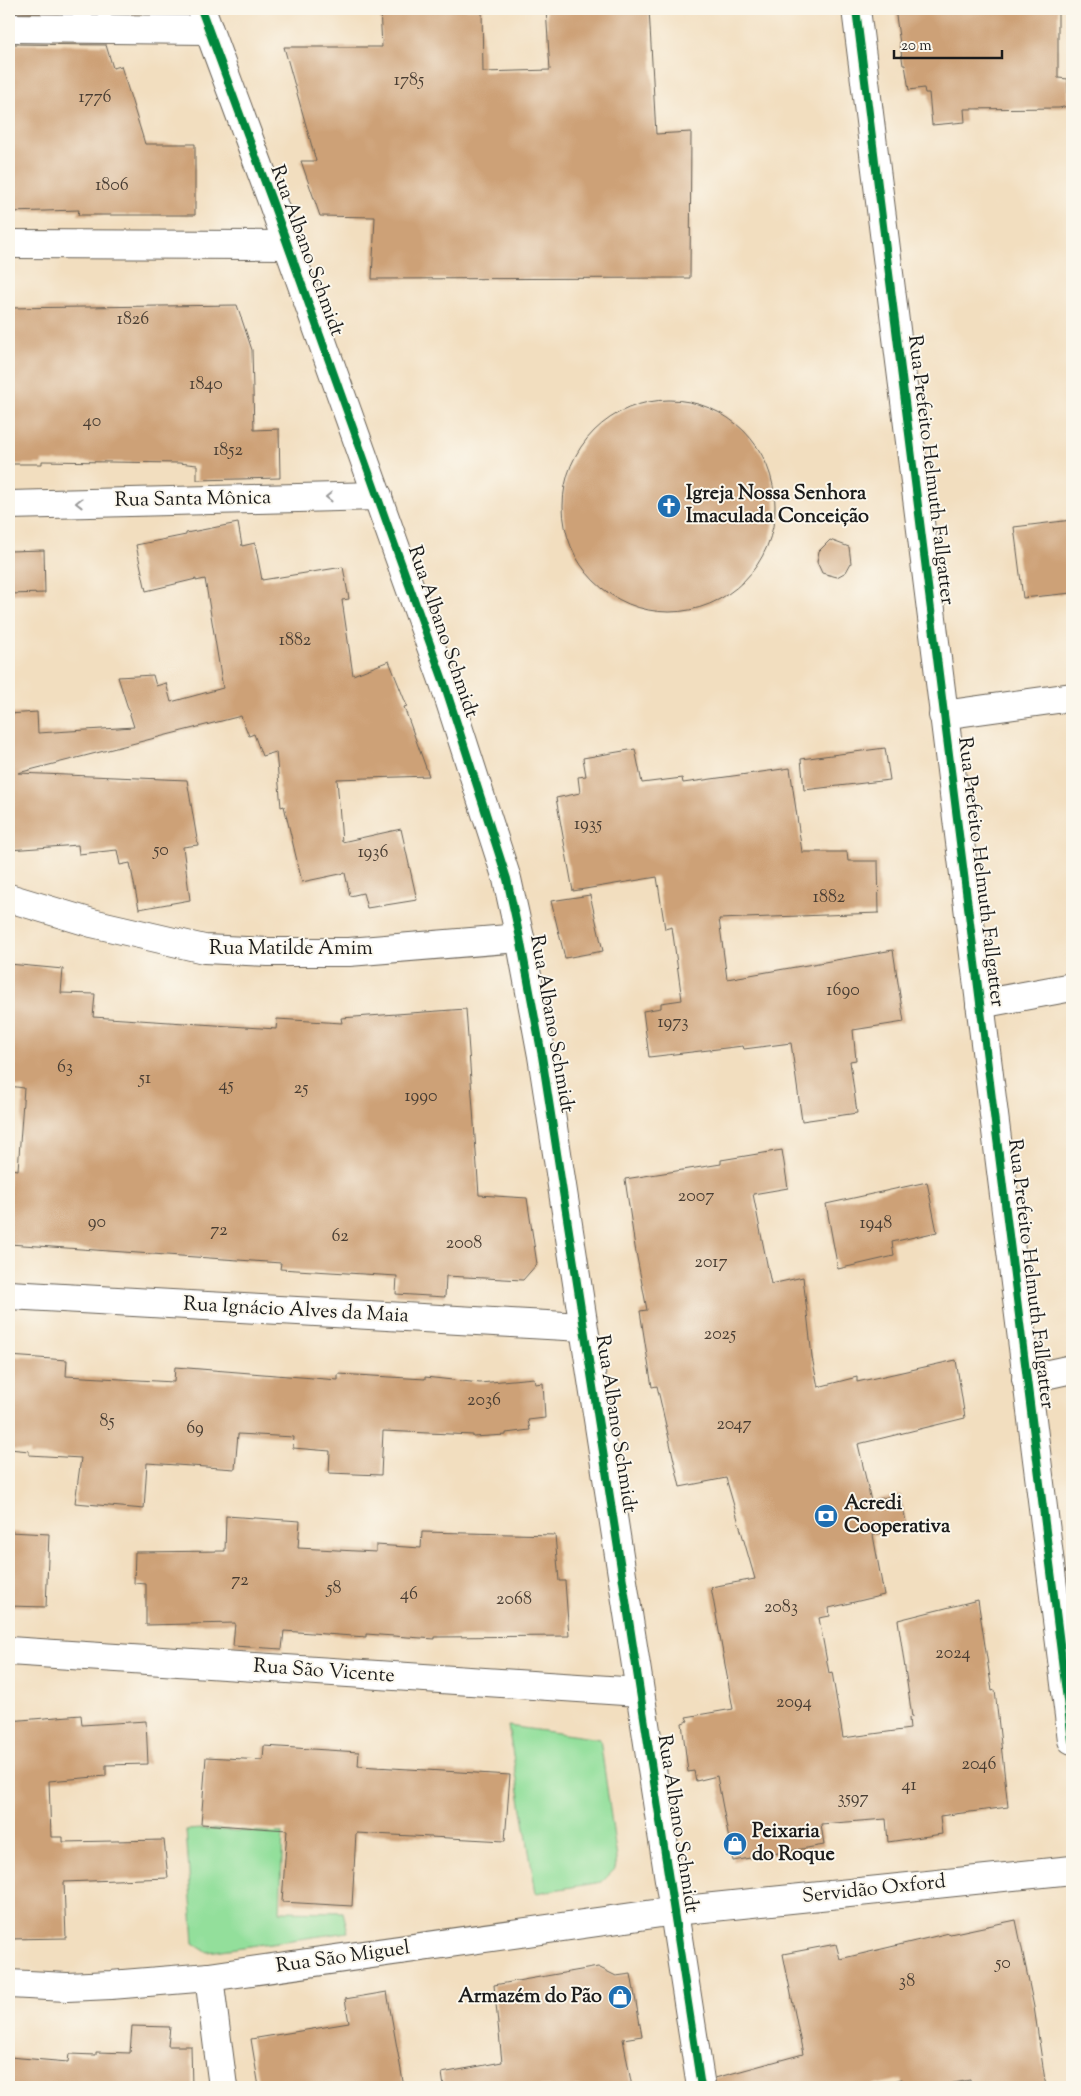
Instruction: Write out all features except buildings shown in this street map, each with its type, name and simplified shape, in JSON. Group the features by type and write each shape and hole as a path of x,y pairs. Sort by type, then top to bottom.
{"street":[{"name":"Rua Prefeito Helmuth Fallgatter","path":"856,9 1072,1740"},
{"path":"9,28 205,19"},
{"name":"Rua Albano Schmidt","path":"205,19 447,692 507,879 542,1056 701,2087"},
{"path":"9,244 287,245"},
{"name":"Rua Santa Mônica","path":"9,505 378,496"},
{"path":"943,714 1072,697"},
{"name":"Rua Matilde Amim","path":"9,898 92,923 204,949 268,952 348,952 520,938"},
{"path":"980,1004 1072,987"},
{"name":"Rua Ignácio Alves da Maia","path":"9,1295 583,1326"},
{"path":"1026,1378 1072,1369"},
{"name":"Rua São Vicente","path":"9,1651 639,1692"},
{"name":"Servidão Oxford","path":"675,1911 1072,1870"},
{"name":"Rua São Miguel","path":"9,1984 111,1985 209,1977 675,1911"},
{"path":"209,1977 223,2087"}],"green space":[{"path":"508,1726 600,1739 617,1859 615,1869 602,1882 536,1893"},
{"path":"203,1829 283,1833 280,1911 343,1912 348,1932 208,1952 194,1943 186,1830"}],"cycle path":[{"path":"201,9 272,201 444,683 507,879 542,1056 701,2087"},
{"path":"856,9 1072,1740"}],"place":[{"name":"Igreja Nossa Senhora Imaculada Conceição","path":"669,506"},
{"name":"Acredi Cooperativa","path":"826,1516"},
{"name":"Peixaria do Roque","path":"735,1844"},
{"name":"Armazém do Pão","path":"620,1997"}]}
